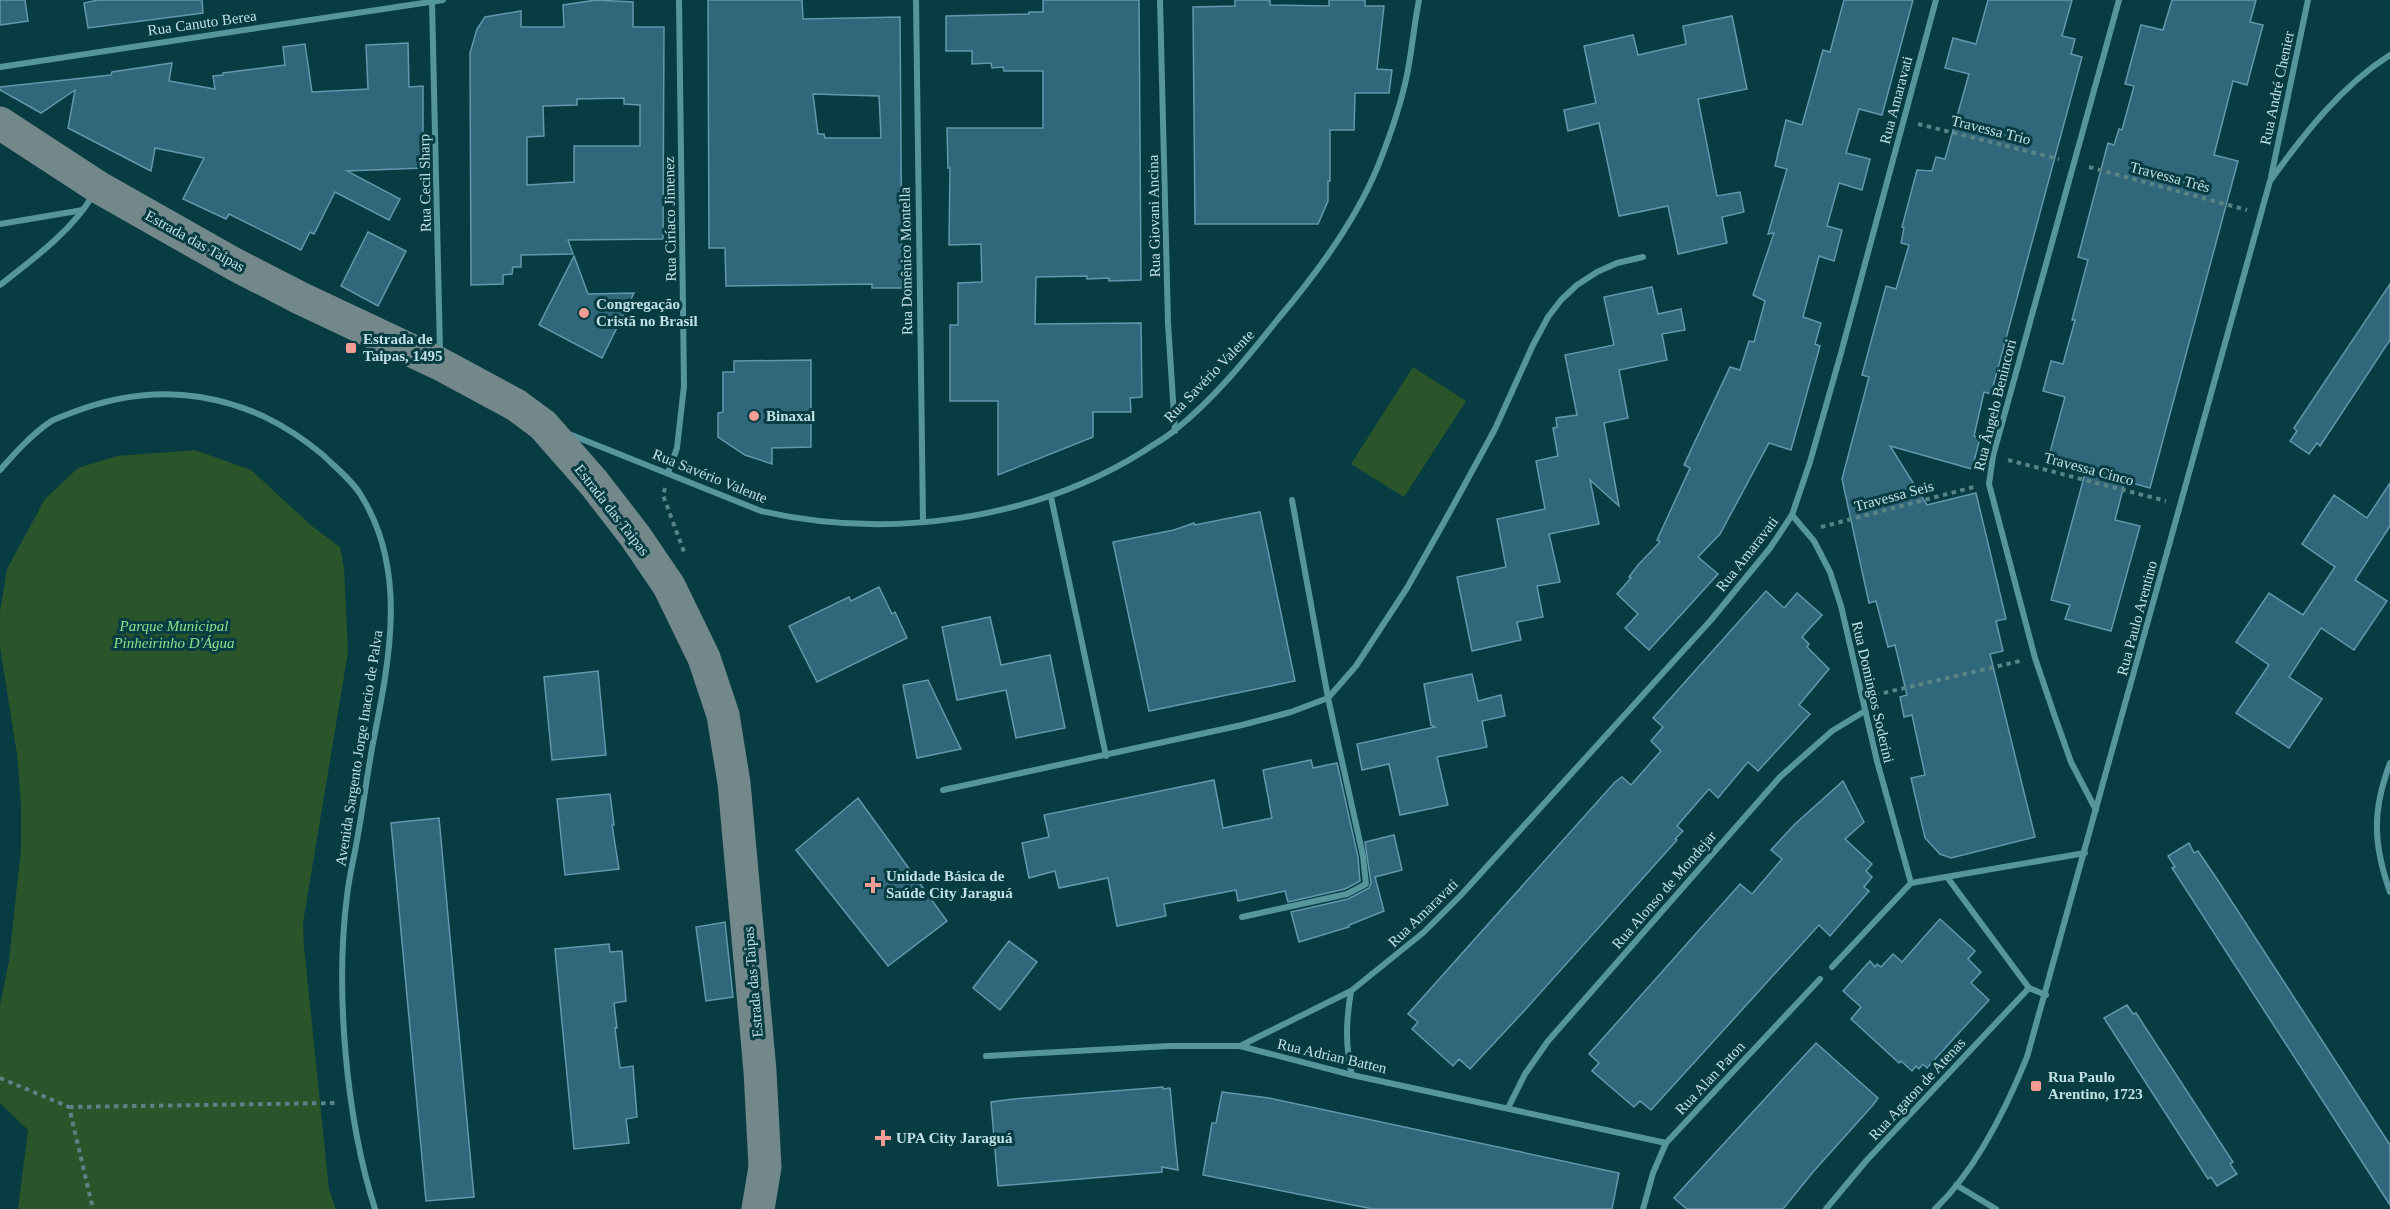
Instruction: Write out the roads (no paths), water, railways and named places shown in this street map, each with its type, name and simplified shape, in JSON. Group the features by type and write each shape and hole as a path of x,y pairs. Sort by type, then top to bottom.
{"main road":[{"name":"Estrada das Taipas","path":"0,123 91,198 440,364 496,393 543,425 615,509 669,586 704,658 723,715 736,795 760,1071 765,1167 758,1209"}],"street":[{"name":"Rua Canuto Berea","path":"0,66 443,0"},
{"name":"Rua Ciríaco Jimenez","path":"668,473 677,448 684,386 679,0"},
{"name":"Rua Domênico Montella","path":"916,0 923,521"},
{"name":"Rua Giovani Ancina","path":"1160,0 1168,323 1174,431"},
{"name":"Rua Savério Valente","path":"543,425 760,511 794,519 840,523 923,521 969,516 1051,497 1093,480 1174,431 1241,363 1307,285 1360,204 1379,163 1396,117 1407,73 1419,0"},
{"name":"Rua Amaravati","path":"1240,1046 1351,991 1424,932 1461,895 1711,620 1770,548 1792,515 1810,462 1841,353 1936,0"},
{"name":"Rua Ângelo Benincori","path":"2097,810 2071,762 2036,658 1989,484 1993,456 2119,0"},
{"name":"Rua André Chenier","path":"2270,180 2308,0"},
{"name":"Rua Cecil Sharp","path":"432,2 440,364"},
{"name":"Rua Paulo Arentino","path":"1935,1209 1956,1185 2011,1096 2027,1057 2270,180 2302,136 2346,89 2390,55"},
{"path":"0,224 91,198"},
{"path":"0,285 39,254 91,198"},
{"path":"943,790 1242,725 1291,712 1328,698 1356,666 1407,588 1495,429 1533,345 1554,309 1577,285 1597,272 1617,263 1643,257"},
{"name":"Avenida Sargento Jorge Inacio de Palva","path":"0,470 19,448 51,421 92,405 140,394 183,395 229,402 269,418 306,441 336,467 361,494 380,533 392,590 391,625 382,701 347,896 344,992 346,1061 356,1136 375,1209"},
{"path":"1051,497 1106,756"},
{"path":"1242,917 1332,898 1358,890 1366,884 1364,856 1328,698 1292,500"},
{"name":"Rua Domingos Soderini","path":"1792,515 1814,541 1830,572 1841,606 1891,816 1911,883"},
{"name":"Rua Alonso de Mondejar","path":"1508,1108 1525,1074 1548,1041 1743,818 1780,777 1814,746 1865,711"},
{"path":"2390,763 2382,785 2376,822 2380,865 2390,892"},
{"path":"1832,967 1911,883 2085,853"},
{"path":"1947,877 2029,988 2046,995"},
{"name":"Rua Alan Paton","path":"1643,1209 1653,1173 1666,1143 1820,979"},
{"name":"Rua Agaton de Atenas","path":"1826,1209 1866,1161 2029,988"},
{"path":"1351,991 1346,1021 1346,1048 1352,1075"},
{"name":"Rua Adrian Batten","path":"986,1056 1169,1046 1240,1046 1352,1075 1666,1143"},
{"path":"1956,1185 1996,1209"}],"place":[{"name":"Congregação Cristã no Brasil","path":"584,313"},
{"name":"Estrada de Taipas, 1495","path":"351,348"},
{"name":"Binaxal","path":"754,416"},
{"name":"Unidade Básica de Saúde City Jaraguá","path":"873,885"},
{"name":"Rua Paulo Arentino, 1723","path":"2036,1086"},
{"name":"UPA City Jaraguá","path":"883,1138"}],"park label":[{"name":"Parque Municipal Pinheirinho D'Água","path":"174,634"}]}
